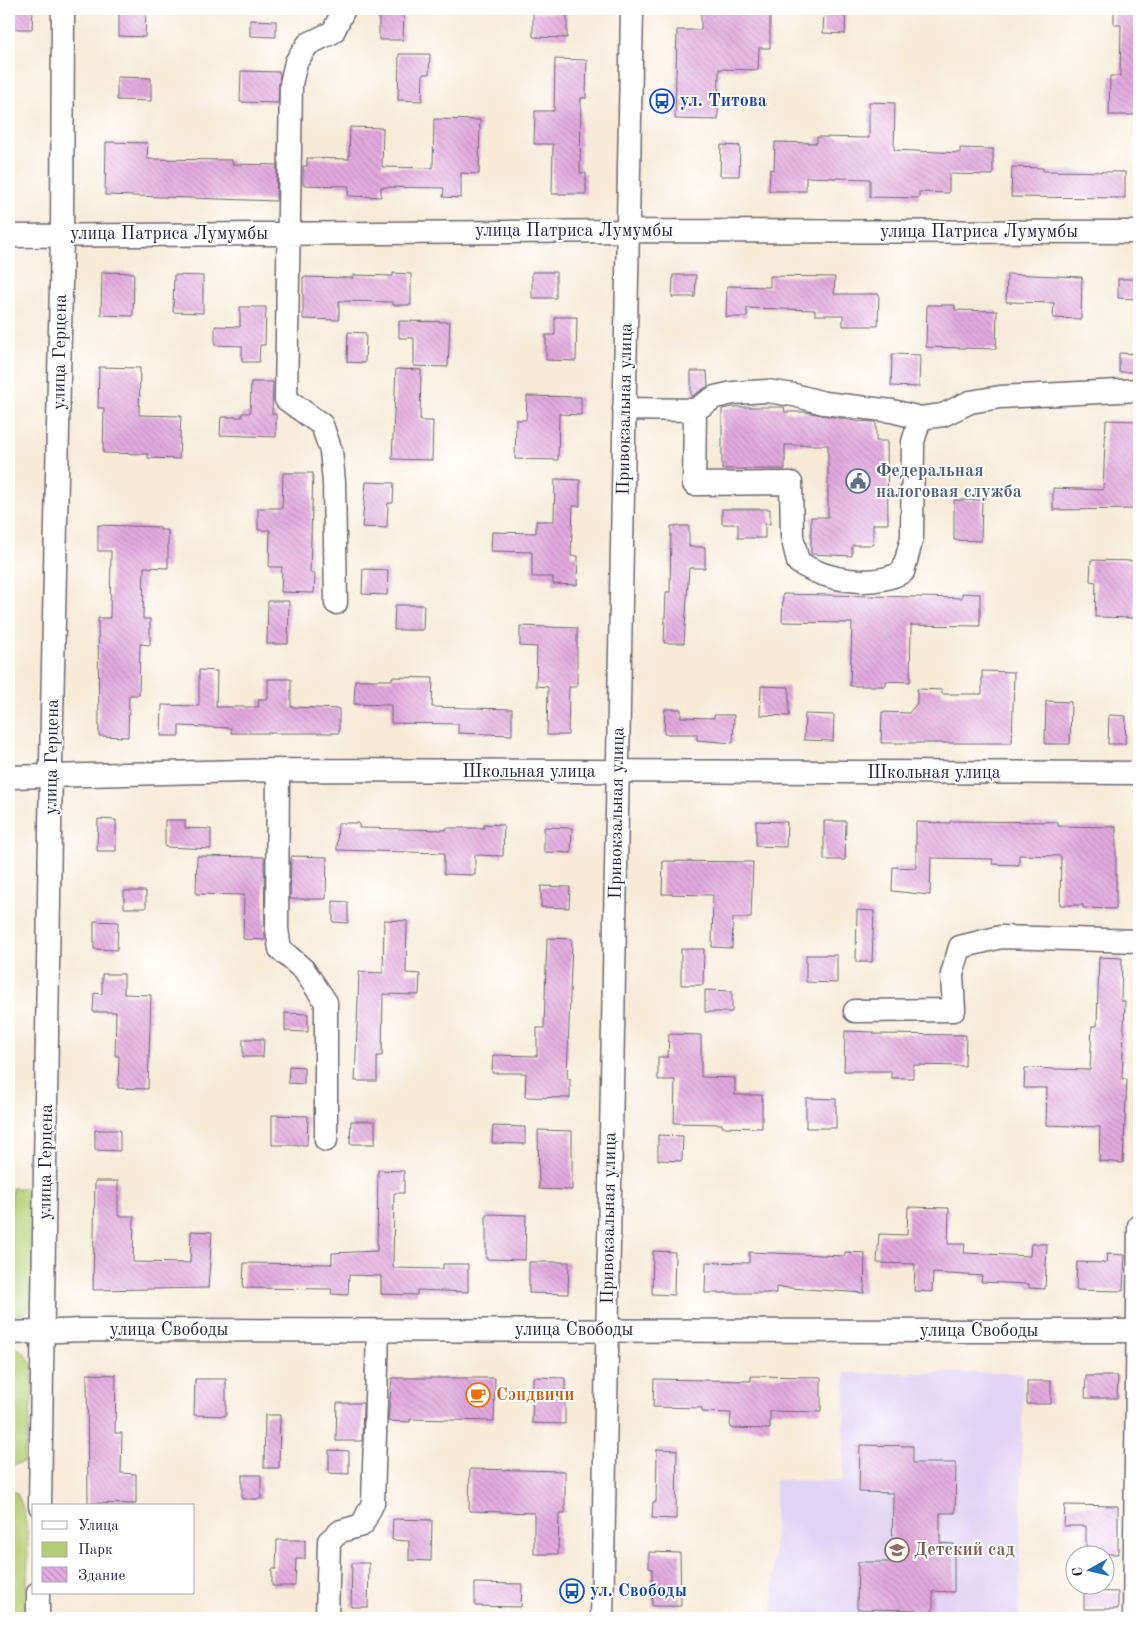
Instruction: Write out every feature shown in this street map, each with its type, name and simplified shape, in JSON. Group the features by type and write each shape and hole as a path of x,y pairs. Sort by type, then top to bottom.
{"street":[{"name":"улица Герцена","path":"40,1504 51,776 62,234 63,9"},
{"path":"336,603 334,482 331,451 322,426 286,400 288,233 292,84 296,62 308,44 333,32 344,9"},
{"name":"Привокзальная улица","path":"602,1618 632,9"},
{"name":"улица Патриса Лумумбы","path":"9,236 62,234 628,231 1139,232"},
{"path":"624,409 695,410 715,397 734,393 767,391 794,395 824,403 892,411 920,418 943,415 970,402 1000,397 1139,390"},
{"path":"695,410 694,484 791,483 792,536 798,562 813,572 839,578 864,580 892,577 904,572 912,538 913,442 920,418"},
{"path":"278,770 278,929 280,949 304,970 326,1002 326,1140"},
{"name":"Школьная улица","path":"9,777 278,770 1139,773"},
{"path":"855,1011 954,1010 952,974 960,946 1001,937 1139,942"},
{"path":"1134,1618 1137,1580 1139,1226"},
{"name":"улица Свободы","path":"9,1333 83,1330 1138,1331"},
{"path":"327,1618 330,1541 341,1531 362,1524 372,1503 378,1330"},
{"path":"38,1594 38,1618"}],"shaded area":[{"name":"Детский сад","path":"845,1373 1023,1373 1019,1618 773,1618 775,1480 843,1481"}],"green space":[{"path":"12,1188 35,1188 34,1301 26,1312 9,1319"},
{"path":"9,1346 21,1350 26,1355 30,1361 33,1381 24,1462 9,1466"},
{"path":"9,1492 16,1492 26,1520 28,1570 25,1618 9,1618"}],"building":[{"path":"9,9 33,9 32,29 9,29"},
{"path":"701,9 770,9 770,48 759,48 758,70 719,69 718,120 675,119 677,30 701,30"},
{"path":"824,9 846,10 845,34 823,33"},
{"path":"1114,9 1139,9 1139,115 1109,115 1110,76 1120,76 1121,25 1114,25"},
{"path":"119,10 146,11 145,37 119,36"},
{"path":"379,11 404,11 403,40 379,40"},
{"path":"533,12 567,13 567,38 533,37"},
{"path":"250,20 276,21 276,37 250,36"},
{"path":"399,54 430,54 429,74 423,74 422,101 398,100"},
{"path":"555,59 587,60 586,98 581,98 580,173 586,173 586,194 552,194 553,144 534,144 535,111 554,111"},
{"path":"241,71 280,72 278,103 240,102"},
{"path":"117,77 151,78 151,101 117,100"},
{"path":"869,102 895,103 894,150 960,153 960,148 993,149 993,175 949,174 949,193 919,192 919,198 870,197 870,179 806,177 806,191 769,191 770,169 774,170 775,142 817,143 817,137 869,138"},
{"path":"434,119 480,120 479,174 461,173 461,198 443,197 444,188 381,187 381,197 348,196 349,186 303,185 303,166 307,166 307,158 349,159 350,127 383,128 382,167 433,168"},
{"path":"106,142 148,143 147,159 232,160 232,164 277,165 276,201 105,195"},
{"path":"721,145 740,146 739,176 720,176"},
{"path":"1012,167 1043,168 1043,171 1125,172 1125,198 1011,197"},
{"path":"102,272 134,273 133,316 101,315"},
{"path":"532,272 556,272 556,298 532,298"},
{"path":"393,273 411,274 411,305 393,305 393,302 339,301 339,320 303,319 303,277 353,278 353,275 393,276"},
{"path":"1007,274 1082,277 1081,319 1053,318 1054,303 1006,302"},
{"path":"174,275 203,276 203,313 173,312"},
{"path":"673,275 696,275 695,297 672,297"},
{"path":"770,276 835,277 834,294 879,294 878,326 843,326 843,315 815,315 815,310 747,308 747,317 726,317 727,286 770,287"},
{"path":"1118,279 1139,279 1139,299 1118,298"},
{"path":"927,305 955,305 955,310 997,311 996,349 926,347"},
{"path":"240,307 266,307 265,345 260,345 259,362 242,362 242,346 215,345 215,326 240,327"},
{"path":"555,317 577,317 576,361 546,360 546,335 555,335"},
{"path":"399,321 450,322 448,367 414,366 414,338 399,338"},
{"path":"348,332 366,333 365,363 347,362"},
{"path":"1119,353 1139,354 1138,372 1119,372"},
{"path":"892,354 920,355 919,387 891,386"},
{"path":"99,367 140,368 139,415 181,416 179,459 148,458 148,454 103,453 104,408 98,408"},
{"path":"396,369 421,370 420,421 433,421 432,460 392,459"},
{"path":"691,371 707,371 708,386 691,397"},
{"path":"251,382 273,382 272,414 276,414 276,437 220,435 221,417 242,417 242,413 250,413"},
{"path":"527,396 581,397 581,415 559,414 558,460 515,459 516,420 526,420"},
{"name":"Федеральная налоговая служба","path":"733,407 784,407 785,412 806,412 855,421 876,422 876,441 887,441 888,524 873,524 873,545 852,545 852,556 811,554 811,517 828,517 828,445 785,445 785,469 722,469 722,409"},
{"path":"1106,420 1136,421 1137,509 1053,510 1053,488 1103,490"},
{"path":"283,473 313,473 310,573 315,573 314,593 281,592 282,567 269,567 270,530 258,530 258,508 282,508"},
{"path":"555,479 580,480 580,506 573,506 571,556 578,556 577,585 553,584 553,577 532,577 532,552 491,551 492,532 536,533 536,521 554,521"},
{"path":"366,482 394,483 393,503 388,503 387,528 362,527"},
{"path":"954,500 982,500 981,541 954,540"},
{"path":"722,509 770,509 770,524 765,524 765,538 738,538 738,524 722,524"},
{"path":"98,525 160,527 160,530 168,530 168,568 144,567 143,619 150,619 150,645 140,644 139,695 129,695 128,737 99,736 98,618 110,618 111,551 98,551"},
{"path":"671,526 689,526 689,547 705,547 705,568 689,568 684,643 664,643 666,592 670,592"},
{"path":"1091,560 1135,561 1135,618 1095,617 1096,582 1090,581"},
{"path":"363,569 388,570 387,595 362,594"},
{"path":"962,593 980,594 980,626 911,625 910,682 886,681 886,686 850,686 852,623 782,622 783,594 962,598"},
{"path":"268,601 289,601 288,644 267,644"},
{"path":"395,605 424,605 423,630 394,630"},
{"path":"520,626 577,628 577,687 569,687 568,735 547,735 548,687 536,686 537,647 520,646"},
{"path":"199,670 217,671 216,707 258,707 259,699 268,699 268,679 291,679 291,707 339,709 339,733 231,733 231,728 179,726 179,736 161,736 162,705 199,706"},
{"path":"982,671 1014,672 1012,743 881,743 882,712 909,713 917,703 917,689 942,690 942,694 982,694"},
{"path":"392,677 433,678 432,707 512,709 512,735 458,733 458,724 391,723 391,705 354,704 355,680 392,680"},
{"path":"761,686 789,687 789,716 760,715"},
{"path":"1046,701 1071,702 1070,744 1045,744"},
{"path":"665,709 681,709 681,717 714,718 714,715 734,715 733,743 697,740 697,734 664,734"},
{"path":"805,714 834,715 833,741 804,740"},
{"path":"1109,715 1126,716 1125,744 1108,744"},
{"path":"98,819 116,820 116,851 97,851"},
{"path":"165,820 185,820 185,828 211,829 211,849 165,847"},
{"path":"756,821 787,822 786,847 756,846"},
{"path":"824,821 846,821 845,860 824,860"},
{"path":"950,821 1058,822 1058,826 1116,827 1116,909 1083,908 1083,905 1060,905 1061,856 1019,855 1019,865 992,864 993,859 931,858 930,895 892,891 893,867 916,868 916,822 950,823"},
{"path":"338,823 359,823 359,828 446,830 446,828 484,828 484,824 504,825 503,856 475,855 475,875 444,874 444,853 337,850"},
{"path":"544,827 572,828 571,853 544,852"},
{"path":"197,856 264,857 265,940 243,939 244,895 196,894"},
{"path":"292,856 327,857 326,899 290,899"},
{"path":"663,861 753,862 751,918 733,918 732,948 712,947 713,895 662,894"},
{"path":"541,886 570,887 569,908 541,907"},
{"path":"124,891 146,891 146,908 124,908"},
{"path":"333,901 348,902 348,923 333,922"},
{"path":"857,910 874,911 872,962 856,962"},
{"path":"384,920 407,921 406,973 420,974 419,995 383,994 382,1056 377,1056 377,1081 355,1081 359,972 383,973"},
{"path":"94,921 118,922 117,950 94,949"},
{"path":"547,938 572,939 567,1079 570,1079 570,1098 525,1097 526,1073 492,1073 493,1055 537,1056 537,1028 544,1028"},
{"path":"681,949 704,949 703,985 681,985"},
{"path":"806,955 837,955 837,983 806,982"},
{"path":"1099,957 1122,958 1121,1001 1125,1001 1122,1079 1127,1079 1123,1163 1099,1161 1100,1127 1046,1125 1047,1088 1024,1088 1025,1068 1090,1070 1092,1026 1097,1026"},
{"path":"102,974 124,974 124,994 151,995 148,1089 118,1088 119,1056 115,1056 116,1012 93,1012 94,993 102,994"},
{"path":"705,990 732,991 732,1012 705,1012"},
{"path":"285,1013 308,1014 308,1032 285,1031"},
{"path":"845,1031 874,1032 874,1034 966,1035 965,1066 913,1065 913,1078 891,1078 891,1071 844,1071"},
{"path":"669,1034 701,1035 701,1077 735,1078 735,1095 762,1095 762,1128 722,1127 722,1124 674,1123 675,1080 658,1080 658,1057 668,1057"},
{"path":"243,1039 264,1039 263,1057 243,1057"},
{"path":"289,1066 304,1067 304,1084 288,1083"},
{"path":"806,1098 836,1099 836,1128 806,1128"},
{"path":"272,1115 308,1116 307,1145 272,1145"},
{"path":"351,1121 375,1121 375,1144 350,1144"},
{"path":"493,1126 525,1127 525,1144 492,1143"},
{"path":"95,1130 120,1130 120,1151 95,1150"},
{"path":"538,1130 572,1131 572,1190 539,1189"},
{"path":"658,1135 683,1136 682,1161 658,1160"},
{"path":"378,1170 404,1171 404,1193 394,1193 393,1268 443,1269 443,1264 468,1264 468,1292 417,1290 417,1295 381,1294 381,1276 349,1275 348,1295 331,1294 332,1289 243,1288 244,1263 332,1264 332,1253 377,1251"},
{"path":"95,1181 118,1181 118,1216 134,1216 133,1262 190,1263 191,1231 212,1232 208,1288 93,1290"},
{"path":"908,1207 949,1208 948,1244 965,1244 964,1253 1030,1256 1031,1244 1047,1244 1045,1289 1029,1288 1029,1284 981,1282 982,1276 933,1273 932,1292 914,1291 915,1264 877,1263 879,1234 907,1235"},
{"path":"486,1214 526,1215 525,1260 486,1259"},
{"path":"653,1251 675,1252 674,1295 652,1294"},
{"path":"749,1252 845,1256 845,1252 865,1253 864,1293 776,1287 776,1293 705,1293 706,1262 749,1263"},
{"path":"1107,1254 1125,1255 1123,1291 1076,1290 1077,1262 1106,1263"},
{"path":"529,1262 569,1262 568,1294 529,1293"},
{"path":"87,1374 116,1375 115,1433 122,1433 121,1473 136,1474 136,1504 88,1503"},
{"path":"751,1376 821,1377 821,1412 770,1411 770,1429 730,1428 731,1413 702,1412 702,1408 653,1407 654,1379 751,1381"},
{"path":"1086,1376 1118,1376 1117,1398 1085,1398"},
{"path":"533,1377 565,1378 565,1424 532,1423"},
{"path":"392,1378 495,1378 494,1421 410,1419 410,1422 388,1421"},
{"path":"195,1379 226,1379 226,1416 194,1415"},
{"path":"1027,1381 1051,1381 1051,1404 1027,1404"},
{"path":"337,1403 363,1403 362,1441 336,1441"},
{"path":"265,1415 280,1415 279,1468 264,1468"},
{"path":"860,1445 913,1446 913,1463 956,1463 955,1513 940,1513 940,1543 954,1544 954,1592 933,1591 933,1618 916,1618 916,1610 857,1609 858,1562 892,1562 893,1493 859,1492"},
{"path":"657,1449 677,1450 676,1519 652,1518 653,1502 656,1502"},
{"path":"329,1450 349,1451 349,1474 329,1473"},
{"path":"470,1469 565,1471 565,1513 559,1513 558,1554 534,1554 534,1513 469,1511"},
{"path":"242,1475 261,1475 261,1499 242,1499"},
{"path":"1065,1505 1118,1506 1118,1554 1116,1554 1116,1544 1086,1544 1086,1526 1064,1526"},
{"path":"393,1519 432,1520 431,1561 409,1560 409,1541 392,1540"},
{"path":"277,1540 305,1540 305,1559 296,1559 295,1586 272,1586 272,1569 276,1569"},
{"path":"649,1552 680,1553 681,1606 652,1606 652,1569 649,1568"},
{"path":"352,1563 369,1563 368,1607 351,1607"},
{"path":"475,1583 522,1584 521,1607 475,1606"},
{"path":"1118,1592 1118,1609 1084,1609 1084,1594 1116,1594"}],"place":[{"name":"ул. Титова","path":"662,101"},
{"name":"Федеральная налоговая служба","path":"858,481"},
{"name":"Сэндвичи","path":"478,1395"},
{"name":"Детский сад","path":"897,1550"},
{"name":"ул. Свободы","path":"572,1591"}]}
